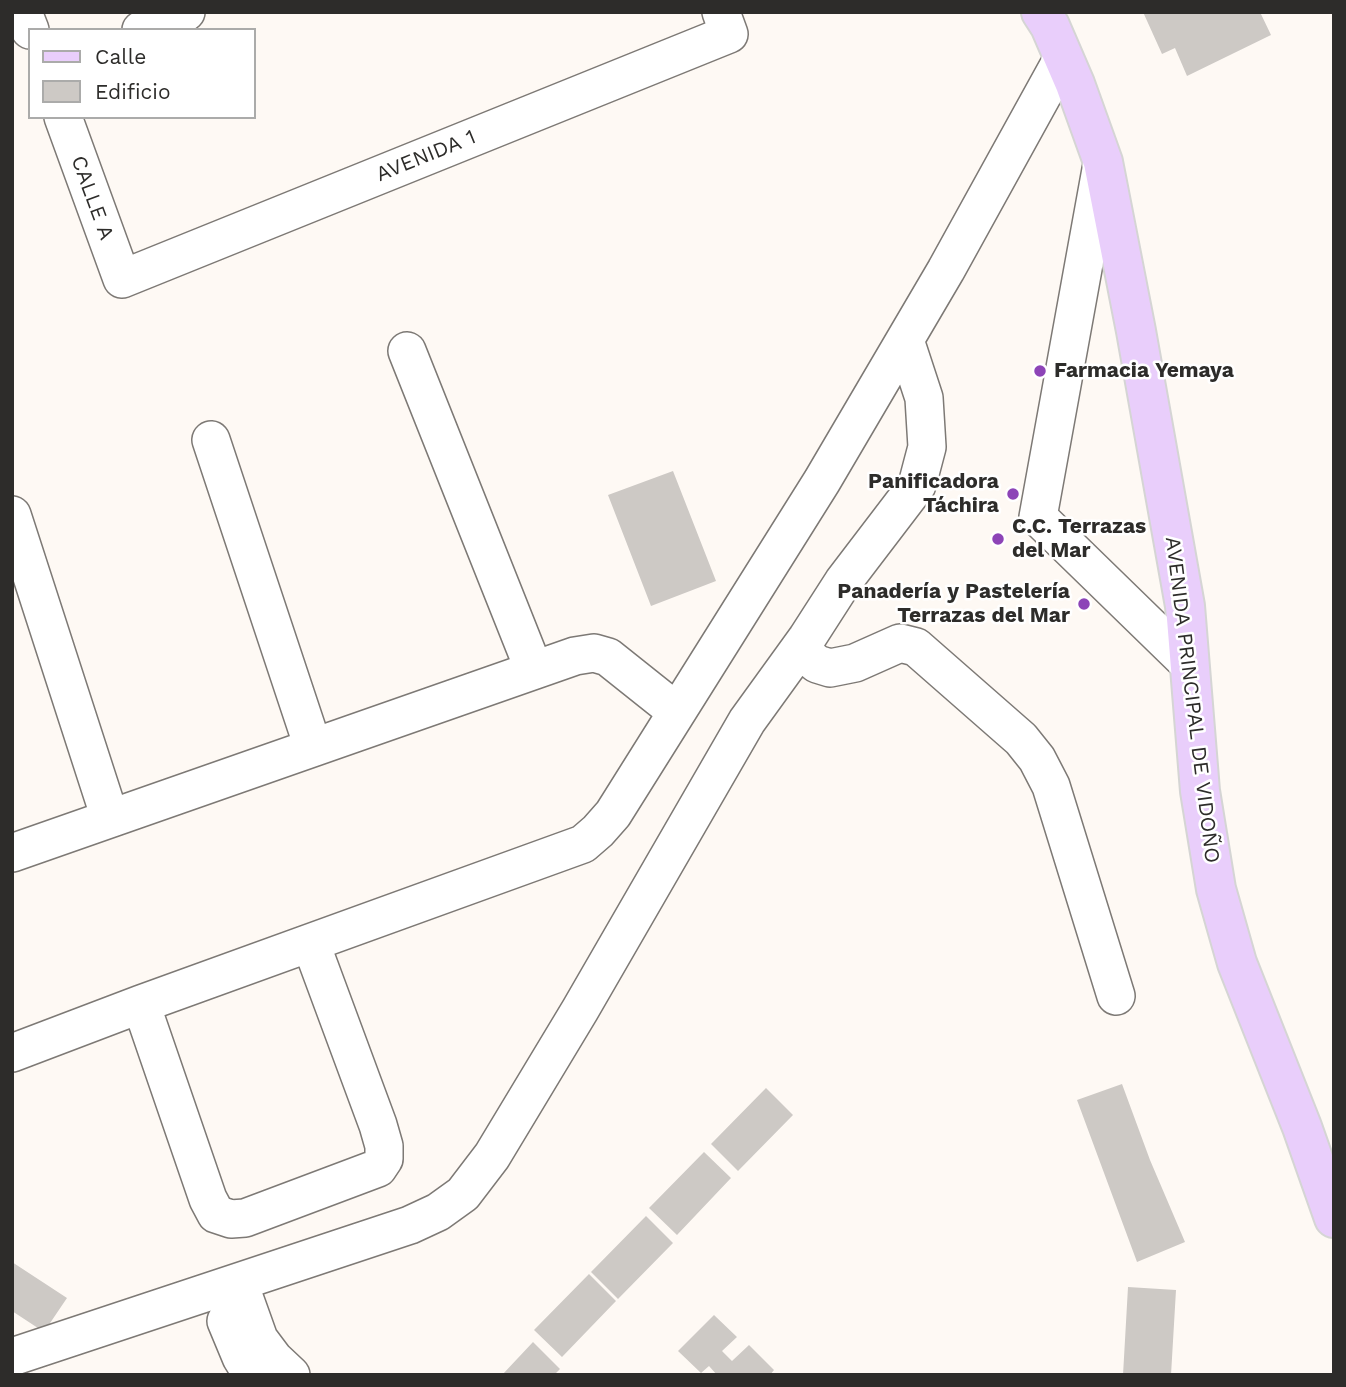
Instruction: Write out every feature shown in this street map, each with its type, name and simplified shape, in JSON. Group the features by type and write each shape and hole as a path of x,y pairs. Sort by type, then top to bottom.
{"main road":[{"name":"AVENIDA PRINCIPAL DE VIDOÑO","path":"1041,12 1063,58 1103,163 1185,606 1199,791 1216,889 1237,963 1302,1127 1334,1218"}],"street":[{"path":"146,28 186,12"},
{"name":"AVENIDA 1","path":"122,279 725,23"},
{"path":"12,1053 583,844 613,814 822,481 946,270 1063,58"},
{"name":"CALLE A","path":"64,119 122,279"},
{"path":"1103,163 1038,517 1189,664"},
{"path":"12,1357 410,1225 438,1212 463,1194 492,1156 580,1010 747,720 799,649 843,582 917,485 927,447 924,398 905,340"},
{"path":"407,352 534,670"},
{"path":"211,440 313,747"},
{"path":"12,515 110,818"},
{"path":"799,649 817,664 830,668 855,663 900,643 916,647 1021,739 1037,759 1051,786 1116,996"},
{"path":"12,853 575,656 594,653 608,657 677,712"},
{"path":"141,1004 208,1199 216,1214 232,1219 245,1218 378,1168 384,1159 384,1146 378,1125 311,944"},
{"path":"227,1287 232,1339 252,1375"},
{"path":"227,1287 274,1359 291,1375"}],"building":[{"path":"1143,12 1260,12 1271,35 1187,76 1175,48 1162,54"},
{"path":"673,471 716,581 651,606 608,495"},
{"path":"1122,1084 1150,1160 1185,1242 1137,1262 1077,1100"},
{"path":"766,1088 793,1115 738,1171 711,1144"},
{"path":"704,1152 731,1178 677,1235 649,1208"},
{"path":"646,1216 673,1243 618,1299 591,1272"},
{"path":"12,1262 67,1298 44,1332 12,1311"},
{"path":"589,1274 616,1301 562,1357 534,1330"},
{"path":"1128,1287 1176,1290 1171,1375 1123,1375"},
{"path":"714,1315 737,1337 722,1351 732,1361 749,1345 774,1370 770,1375 717,1375 709,1366 701,1373 678,1351"},
{"path":"533,1342 560,1369 554,1375 502,1375"}],"place":[{"name":"Farmacia Yemaya","path":"1040,371"},
{"name":"Panificadora Táchira","path":"1013,494"},
{"name":"C.C. Terrazas del Mar","path":"998,539"},
{"name":"Panadería y Pastelería Terrazas del Mar","path":"1084,604"}]}
